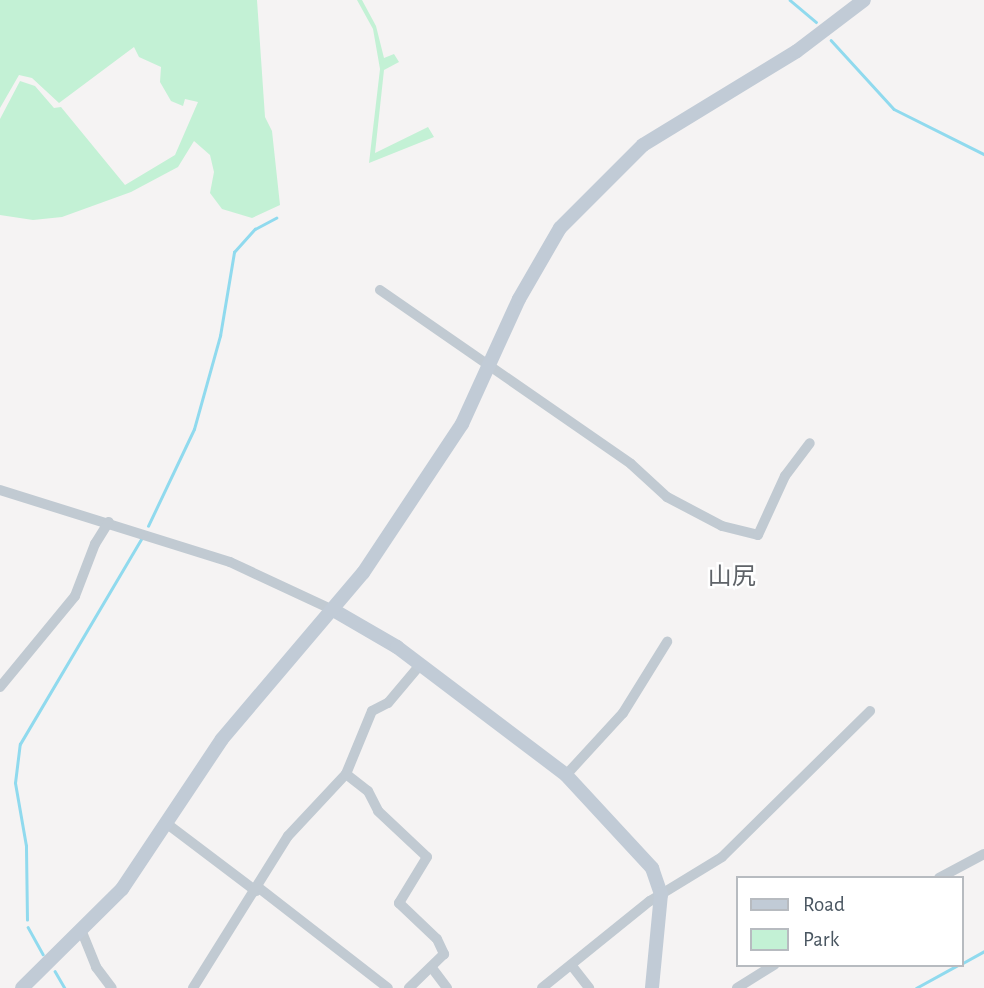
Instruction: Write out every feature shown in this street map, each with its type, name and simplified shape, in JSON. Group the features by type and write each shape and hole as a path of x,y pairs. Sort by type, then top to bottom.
{"street":[{"path":"22,988 82,932 129,880 222,739 335,611 462,424 540,258 560,228 610,174 683,116 797,51 864,0"},
{"path":"380,290 631,464 683,508 722,526 758,535 785,476 810,443"},
{"path":"0,489 230,562 335,611 420,665 566,775 652,868 661,894 652,988"},
{"path":"0,687 75,596 95,544 108,522"},
{"path":"566,775 623,713 667,642"},
{"path":"193,988 258,889 288,836 346,774 372,711 388,703 420,665"},
{"path":"542,988 661,894 722,857 870,710"},
{"path":"346,774 368,791 378,811 428,857 399,904 441,945 444,954 409,988"},
{"path":"166,822 388,988"},
{"path":"943,876 984,854"},
{"path":"82,932 96,967 112,988"},
{"path":"572,966 589,988"},
{"path":"737,988 771,967"},
{"path":"432,968 447,988"}],"green space":[{"path":"0,0 257,0 265,117 272,131 280,205 252,218 222,209 210,193 214,172 210,155 194,141 178,167 131,192 62,217 33,220 0,215 0,119 20,81 35,86 54,108 61,107 125,185 175,155 198,102 185,99 183,106 171,101 160,82 161,67 139,57 134,47 59,103 32,78 19,75 0,108"},
{"path":"357,0 362,0 376,26 384,58 394,54 399,62 384,70 375,153 428,127 434,137 369,163 380,69 373,29"}],"waterway":[{"path":"790,0 816,22"},
{"path":"831,40 894,109 984,154"},
{"path":"148,526 194,429 220,336 234,252 255,229 276,218"},
{"path":"27,920 26,846 15,783 20,744 141,539"},
{"path":"28,927 43,954"},
{"path":"963,963 984,951"},
{"path":"916,988 954,967"},
{"path":"55,971 65,988"}],"district":[{"name":"山尻","path":"732,578"}]}
